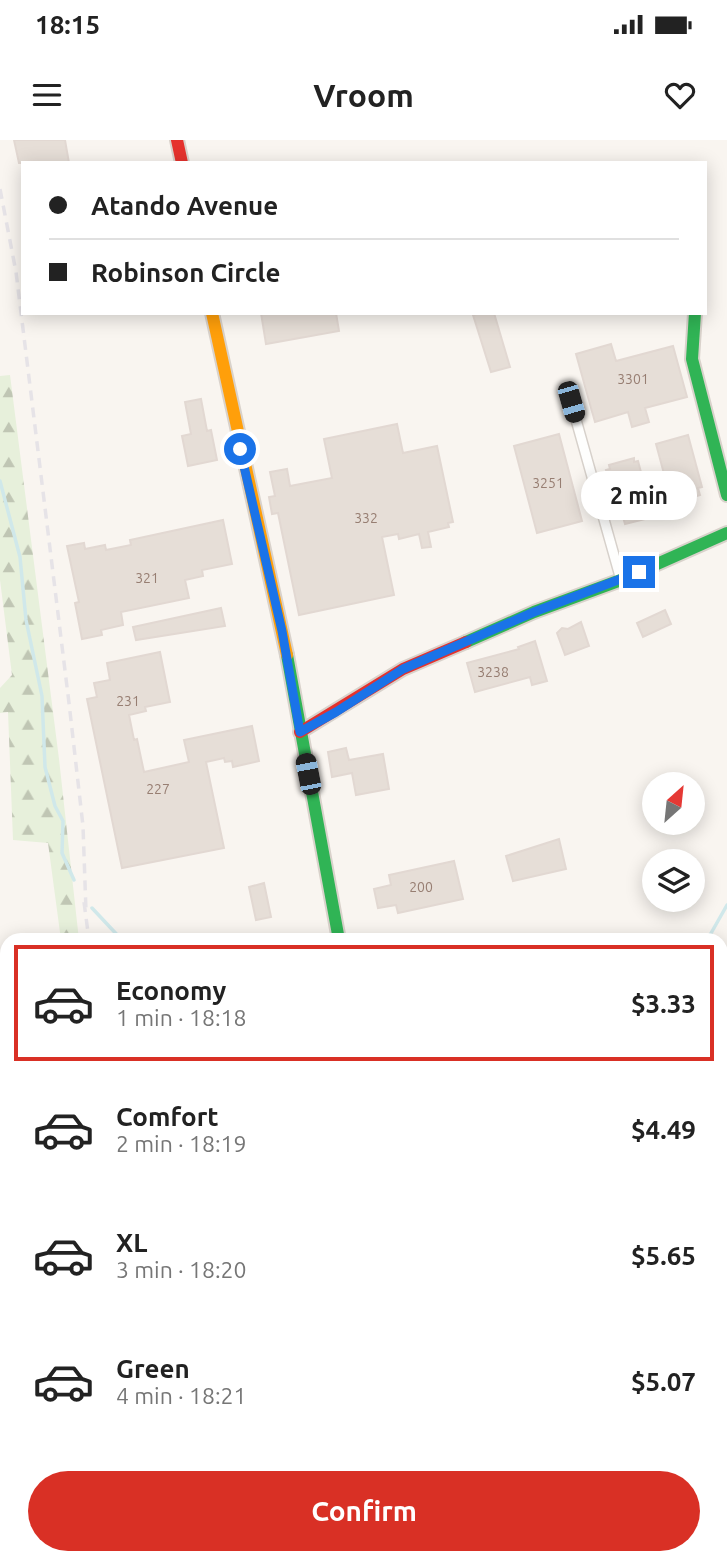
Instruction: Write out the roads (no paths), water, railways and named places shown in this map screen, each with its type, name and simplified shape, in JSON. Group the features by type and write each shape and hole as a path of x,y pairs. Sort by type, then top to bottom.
{"street":[{"path":"177,140 182,161"},
{"path":"212,315 282,631 338,933"},
{"path":"695,315 692,359 727,495"},
{"path":"571,402 621,580"},
{"path":"300,732 403,669 534,612 621,580 727,533"}],"waterway":[{"path":"0,481 20,557 26,620 42,696 45,767 55,806 63,821 62,853 74,880"},
{"path":"711,933 727,905"},
{"path":"92,908 115,933"}],"railway":[{"path":"0,189 21,313"},
{"path":"21,315 83,826 86,911"},
{"path":"84,902 88,933"}]}
